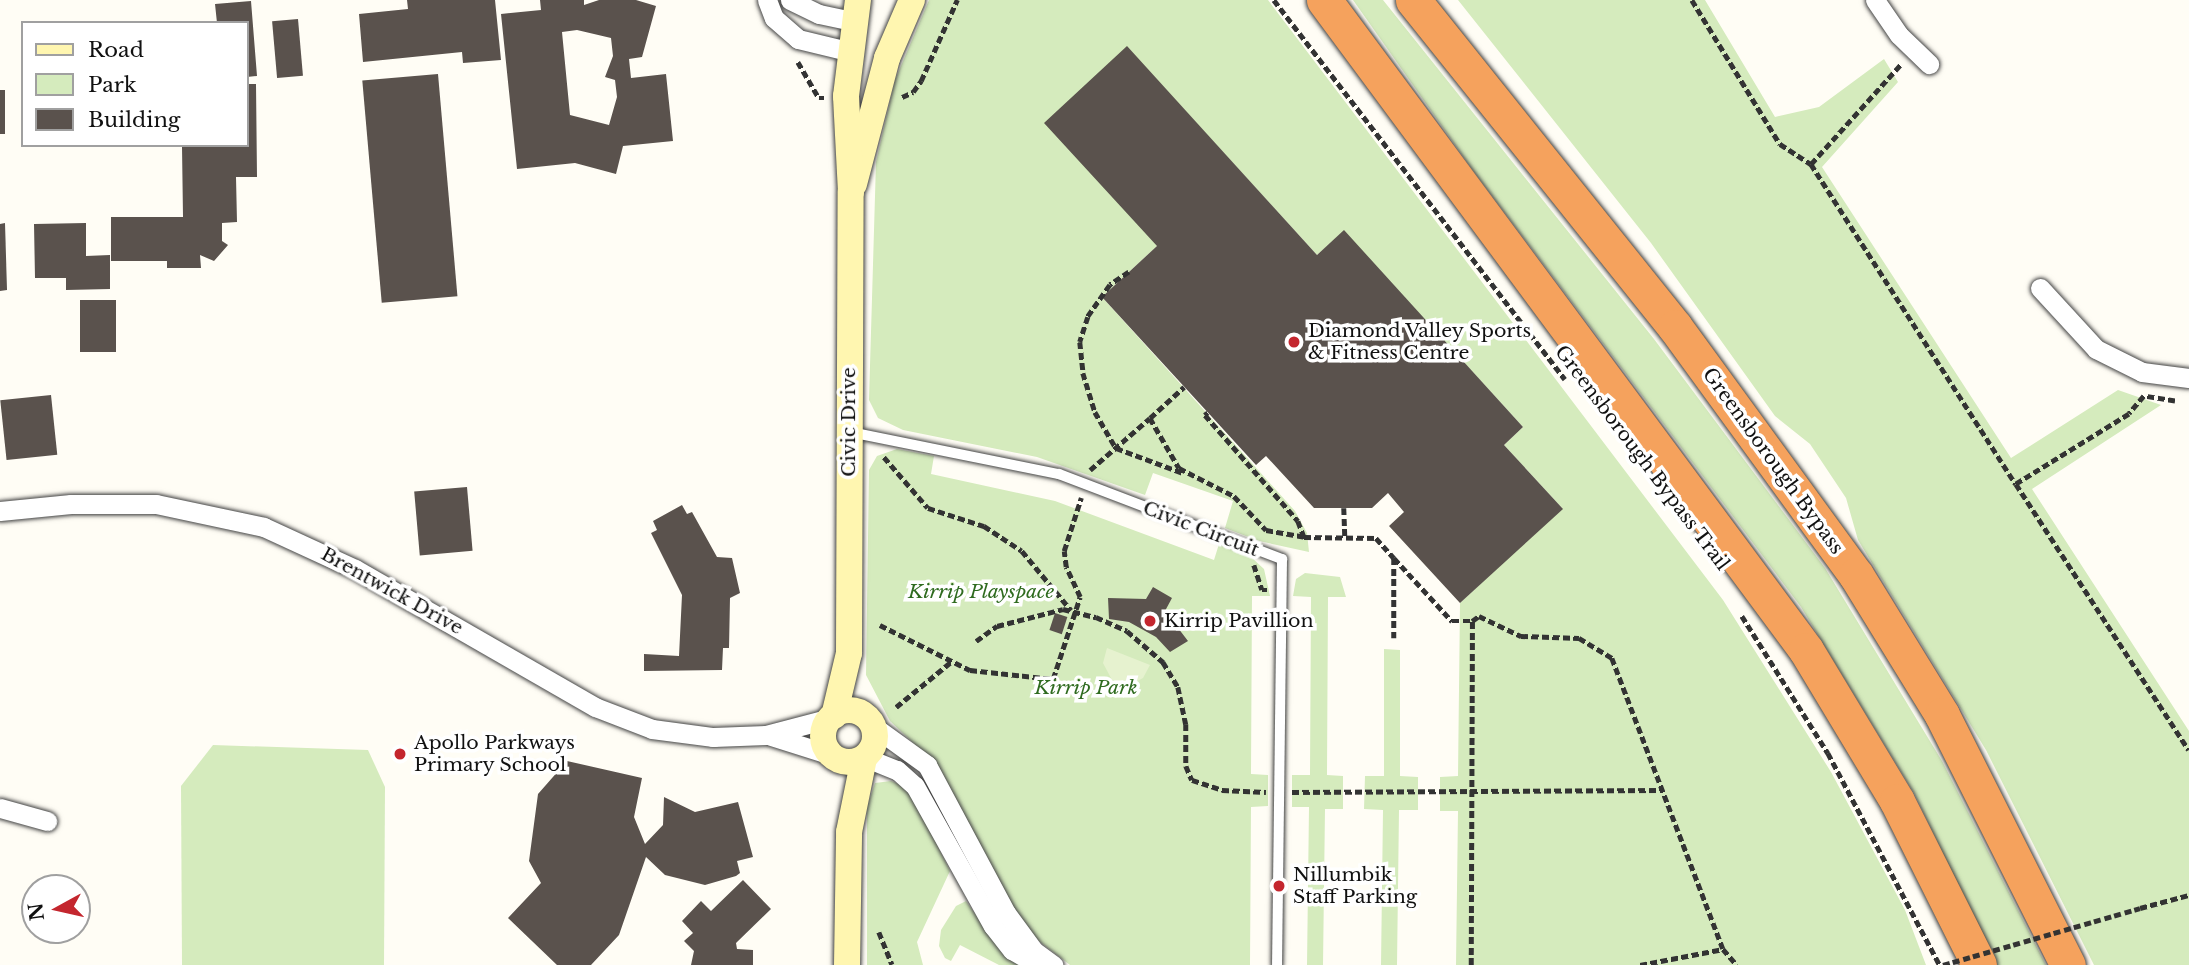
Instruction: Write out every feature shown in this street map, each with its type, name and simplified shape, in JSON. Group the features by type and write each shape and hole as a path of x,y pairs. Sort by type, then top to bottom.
{"highway":[{"path":"1324,0 1805,650 1897,801 1979,965"},
{"name":"Greensborough Bypass","path":"1413,0 1675,327 1856,575 1942,715 2068,965"}],"street":[{"path":"767,0 774,18 798,38 887,58"},
{"path":"790,0 818,14 856,10 898,31"},
{"name":"Civic Drive","path":"851,192 887,58 912,0"},
{"path":"1875,0 1913,50 1930,64"},
{"name":"Civic Drive","path":"832,717 849,653 851,192 846,139 848,51 856,10"},
{"path":"2040,288 2096,349 2142,372 2189,378"},
{"name":"Brentwick Drive","path":"0,511 71,504 156,503 230,517 326,554 613,715 671,733 766,735 832,755"},
{"name":"Civic Drive","path":"849,653 873,725"},
{"path":"849,832 832,755 824,733 832,717 855,711 927,765 1006,913 1034,951 1053,965"},
{"name":"Brentwick Drive","path":"766,735 832,717"},
{"path":"847,965 849,832 864,757 875,740 873,725"},
{"path":"832,755 848,762 864,757 897,770 915,786 993,926 1012,950 1038,965"},
{"path":"0,808 47,821"}],"lane":[{"name":"Civic Circuit","path":"850,432 1012,462 1086,484 1282,559 1277,965"}],"path":[{"name":"Greensborough Bypass Trail","path":"1274,0 1572,387"},
{"path":"1692,0 1780,144 1811,164 2189,750"},
{"path":"1811,164 1913,50"},
{"path":"1129,272 1097,301 1080,342 1088,392 1116,447 1234,496 1266,530 1304,537 1376,538 1452,621 1472,621 1479,615 1521,636 1579,638 1603,650 1619,669 1723,949 1737,965"},
{"path":"1086,484 1090,470 1184,387"},
{"path":"2016,484 2129,414 2144,396 2175,401"},
{"path":"1208,412 1205,415 1298,521 1304,537"},
{"path":"1150,418 1170,458 1190,476"},
{"path":"881,453 928,508 976,523 1022,551 1073,611 1127,631 1151,649 1172,674 1186,724 1186,766 1192,780 1222,790 1280,792 1662,790"},
{"path":"1344,508 1345,538"},
{"path":"880,625 979,673 1053,680 1080,590 1066,567 1065,551 1076,515"},
{"path":"1394,558 1394,638"},
{"path":"1734,605 1828,753 1942,965 2189,895"},
{"path":"976,641 997,626 1073,611"},
{"path":"1471,965 1472,621"},
{"path":"897,708 952,662"},
{"path":"879,932 892,965"},
{"path":"1640,965 1723,949"}],"green space":[{"path":"929,0 1268,0 1723,600 1831,772 1905,910 1926,965 1456,965 1458,811 1440,811 1440,777 1458,776 1460,603 1562,508 1504,445 1523,427 1344,231 1317,255 1127,47 1157,246 1102,297 1295,511 1307,533 1309,552 1259,541 1225,528 1233,501 1153,473 1145,495 1037,457 903,430 878,418 869,400 876,162 895,80"},
{"path":"1353,0 1383,0 1654,339 1825,568 1942,761 2046,965 1997,965 1914,793 1801,607 1472,169"},
{"path":"1458,0 1705,0 1775,117 1819,107 1884,59 1898,82 1822,167 2011,458 2118,390 2161,405 2032,489 2189,731 2189,965 2094,965 1986,750 1858,540 1846,498 1810,444 1775,416 1651,243"},
{"name":"Kirrip Park","path":"897,449 934,456 931,474 1055,501 1214,560 1219,544 1251,557 1264,569 1270,596 1252,596 1251,774 1268,775 1268,806 1251,807 1250,965 1070,965 1022,928 939,767 890,721 866,675 869,470 877,456"},
{"path":"1305,573 1340,577 1346,597 1328,597 1327,775 1343,776 1343,809 1325,809 1323,965 1307,965 1309,807 1292,807 1292,775 1310,775 1311,597 1293,596 1296,579"},
{"path":"1107,648 1150,665 1143,678 1130,685 1112,680 1103,663"},
{"path":"1384,649 1400,650 1400,776 1418,777 1418,810 1399,810 1397,965 1381,965 1383,810 1364,809 1365,776 1384,776"},
{"path":"213,745 368,750 385,787 384,965 182,965 181,786"},
{"path":"891,781 909,788 950,871 917,942 923,965 867,965 867,807 875,783"},
{"path":"966,901 990,935 1022,965 999,965 960,945 951,961 945,958 939,946 941,930 956,906"}],"building":[{"path":"407,0 495,0 501,60 463,63 462,52 363,62 359,14 408,9"},
{"path":"540,0 584,0 584,5 599,0 636,0 656,6 642,57 629,59 631,78 666,74 673,141 623,146 616,174 575,163 517,169 501,14 541,10","holes":["577,30 611,38 613,56 605,77 615,80 617,97 609,125 570,115 562,32"]},
{"path":"251,1 257,76 248,77 248,21 217,21 215,4"},
{"path":"298,19 303,76 277,78 272,21"},
{"name":"Diamond Valley Sports & Fitness Centre","path":"1127,46 1317,255 1344,230 1523,427 1504,445 1563,509 1460,603 1389,526 1404,512 1388,493 1372,508 1314,508 1266,456 1256,465 1102,297 1157,246 1044,123"},
{"path":"438,74 457,296 382,303 362,81"},
{"path":"248,84 256,84 257,177 236,177 237,222 222,223 222,241 228,245 214,261 200,255 201,268 167,268 167,261 111,261 111,217 183,217 182,147 248,147"},
{"path":"0,90 5,90 5,134 0,134"},
{"path":"5,223 7,290 0,291 0,224"},
{"path":"86,223 86,256 110,255 110,289 66,290 66,278 35,278 34,224"},
{"path":"80,300 116,300 116,352 80,352"},
{"path":"51,395 57,455 7,460 0,400"},
{"path":"467,487 473,551 420,555 414,492"},
{"path":"682,505 687,514 692,512 717,557 732,558 740,593 730,598 729,648 723,648 722,670 644,671 644,654 679,656 682,595 651,533 657,530 653,521"},
{"name":"Kirrip Pavillion","path":"1153,587 1172,598 1165,611 1188,641 1170,652 1156,637 1129,622 1109,619 1108,598 1146,599"},
{"path":"1055,613 1067,617 1062,634 1049,630"},
{"path":"567,761 642,778 634,817 645,844 663,825 664,797 695,812 738,802 753,857 737,861 740,873 736,876 705,885 665,875 646,857 619,935 591,965 557,965 508,918 541,883 529,861 538,794"},
{"path":"743,880 771,909 736,943 737,949 753,950 753,965 691,965 694,951 684,941 693,933 682,921 701,901 711,911"}],"place":[{"name":"Diamond Valley Sports & Fitness Centre","path":"1294,342"},
{"name":"Kirrip Pavillion","path":"1150,621"},
{"name":"Apollo Parkways Primary School","path":"400,754"},
{"name":"Nillumbik Staff Parking","path":"1279,886"}],"park label":[{"name":"Kirrip Playspace","path":"981,592"}]}
